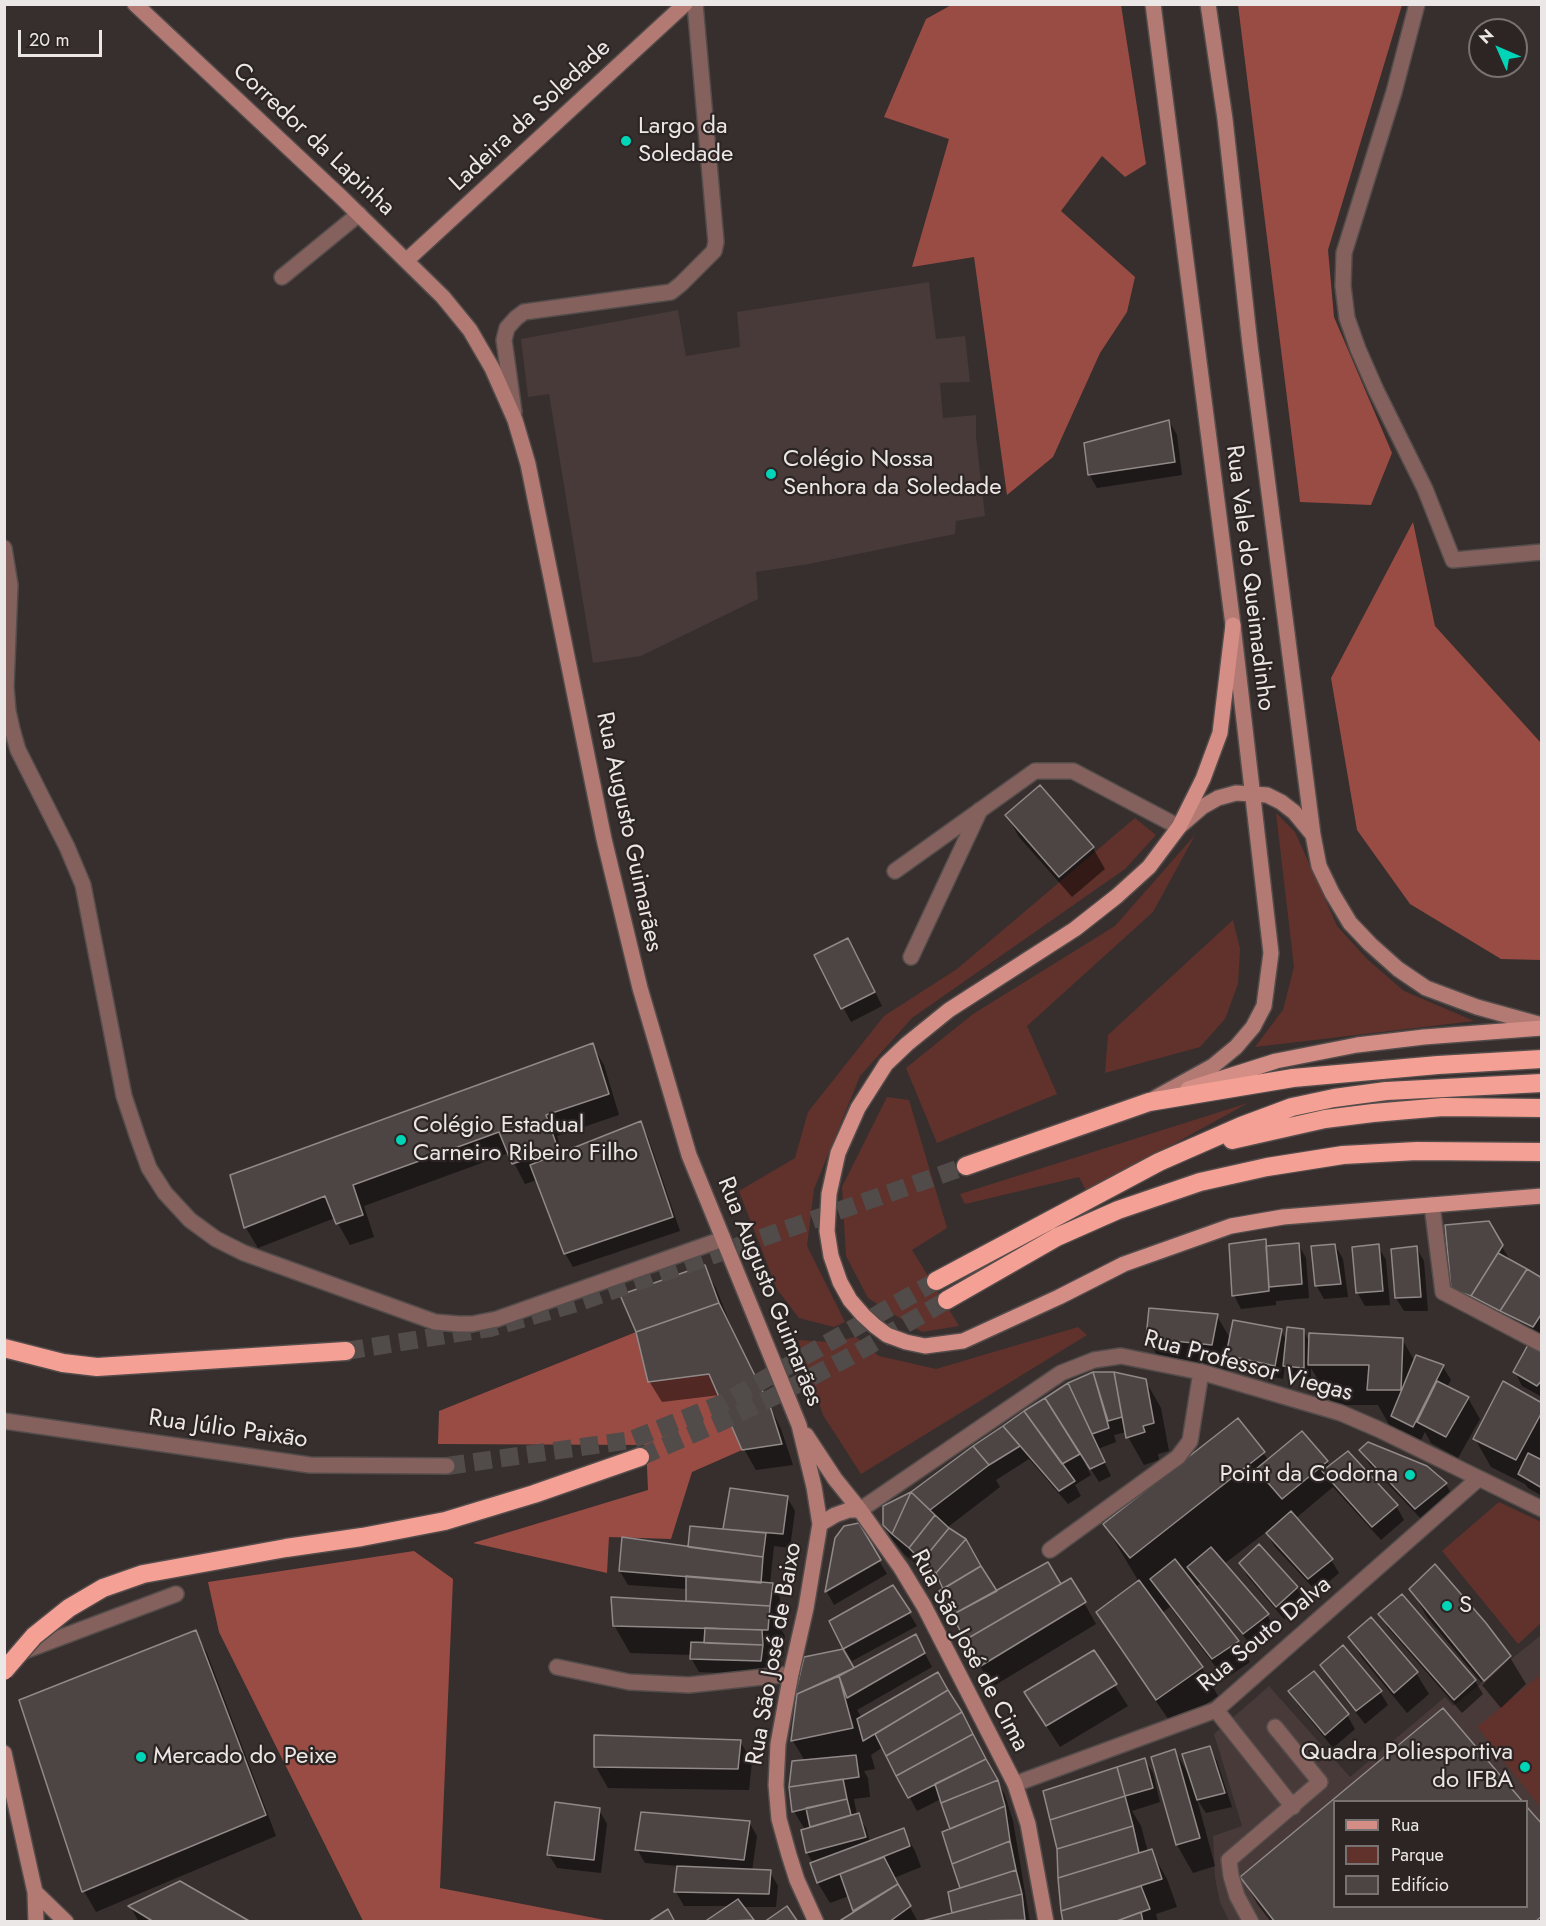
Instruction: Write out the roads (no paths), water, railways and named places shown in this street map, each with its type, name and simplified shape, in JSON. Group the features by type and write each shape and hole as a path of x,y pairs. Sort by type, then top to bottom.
{"highway":[{"path":"966,1166 1149,1102 1293,1078 1438,1065 1542,1059"},
{"path":"936,1281 1159,1162 1241,1126 1292,1107 1334,1098 1386,1091 1542,1083"},
{"path":"1192,1149 1325,1119 1373,1113 1443,1107 1542,1108"},
{"path":"947,1299 1057,1237 1118,1210 1200,1182 1267,1167 1343,1155 1417,1151 1542,1152"},
{"path":"4,1348 63,1363 97,1367 346,1352"},
{"path":"4,1671 34,1636 69,1608 103,1588 143,1574 286,1548 362,1538 445,1521 534,1494 640,1457"}],"main road":[{"path":"1233,625 1220,733 1203,779 1179,826 1149,867 1075,929 949,1010 907,1044 886,1064 858,1108 838,1153 828,1194 827,1231 831,1256 840,1282 850,1300 874,1326 887,1335 925,1346 963,1341 1124,1264 1231,1226 1283,1217 1542,1196"},
{"path":"1149,1102 1276,1061 1357,1045 1542,1026"}],"street":[{"name":"Corredor da Lapinha","path":"135,4 407,260"},
{"name":"Ladeira da Soledade","path":"407,260 685,4"},
{"path":"515,420 504,340 507,328 516,318 524,312 671,292 681,285 714,251 715,223 695,4"},
{"name":"Rua Vale do Queimadinho","path":"1149,1102 1213,1066 1236,1047 1253,1027 1264,1006 1271,953 1233,625 1153,4"},
{"name":"Rua Vale do Queimadinho","path":"1208,4 1225,119 1250,345 1313,835 1319,866 1350,923 1398,969 1426,988 1542,1026"},
{"path":"1417,4 1394,92 1344,253 1343,286 1347,318 1371,380 1425,489 1453,560 1542,552"},
{"path":"282,277 359,214"},
{"name":"Rua Augusto Guimarães","path":"407,260 443,297 470,330 492,368 515,420 528,464 604,839 640,988 689,1155 799,1425"},
{"path":"4,548 10,585 6,687 12,729 18,750 67,847 83,885 124,1096 149,1168 165,1193 190,1220 216,1239 244,1253 435,1322 459,1324 472,1324 497,1318 723,1239"},
{"path":"895,871 1035,771 1072,771 1179,826 1202,807 1218,798 1236,793 1267,795 1294,812 1313,835"},
{"path":"911,957 981,810"},
{"path":"1432,1205 1443,1292 1542,1344"},
{"name":"Rua Professor Viegas","path":"860,1510 1061,1373 1094,1360 1121,1356 1201,1372 1341,1413 1542,1509"},
{"path":"1050,1550 1178,1457 1190,1441 1201,1372"},
{"name":"Rua Júlio Paixão","path":"4,1421 310,1465 447,1466"},
{"name":"Rua São José de Cima","path":"799,1425 834,1479 860,1510 901,1568 924,1606 1015,1784 1028,1824 1046,1922"},
{"name":"Rua São José de Baixo","path":"799,1425 814,1487 820,1524 806,1608 778,1744 776,1785 779,1819 797,1880 816,1922"},
{"name":"Rua Souto Dalva","path":"1015,1784 1216,1710 1478,1479"},
{"path":"820,1524 849,1510 860,1510"},
{"path":"4,1659 176,1594"},
{"path":"557,1667 628,1682 689,1685 791,1674"},
{"path":"1216,1710 1293,1807"},
{"path":"1251,1922 1237,1896 1229,1860 1320,1782 1275,1727"},
{"path":"4,1753 35,1892 36,1922"},
{"path":"35,1892 66,1922"}],"tunnel":[{"path":"346,1351 490,1328 577,1303 966,1166"},
{"path":"447,1466 631,1440 723,1403 936,1281"},
{"path":"640,1457 773,1397 851,1356 947,1300"}],"place":[{"name":"Largo da Soledade","path":"626,141"},
{"name":"Colégio Nossa Senhora da Soledade","path":"771,474"},
{"name":"Colégio Estadual Carneiro Ribeiro Filho","path":"401,1140"},
{"name":"Point da Codorna","path":"1410,1475"},
{"name":"S","path":"1447,1606"},
{"name":"Mercado do Peixe","path":"141,1757"},
{"name":"Quadra Poliesportiva do IFBA","path":"1525,1767"}]}
